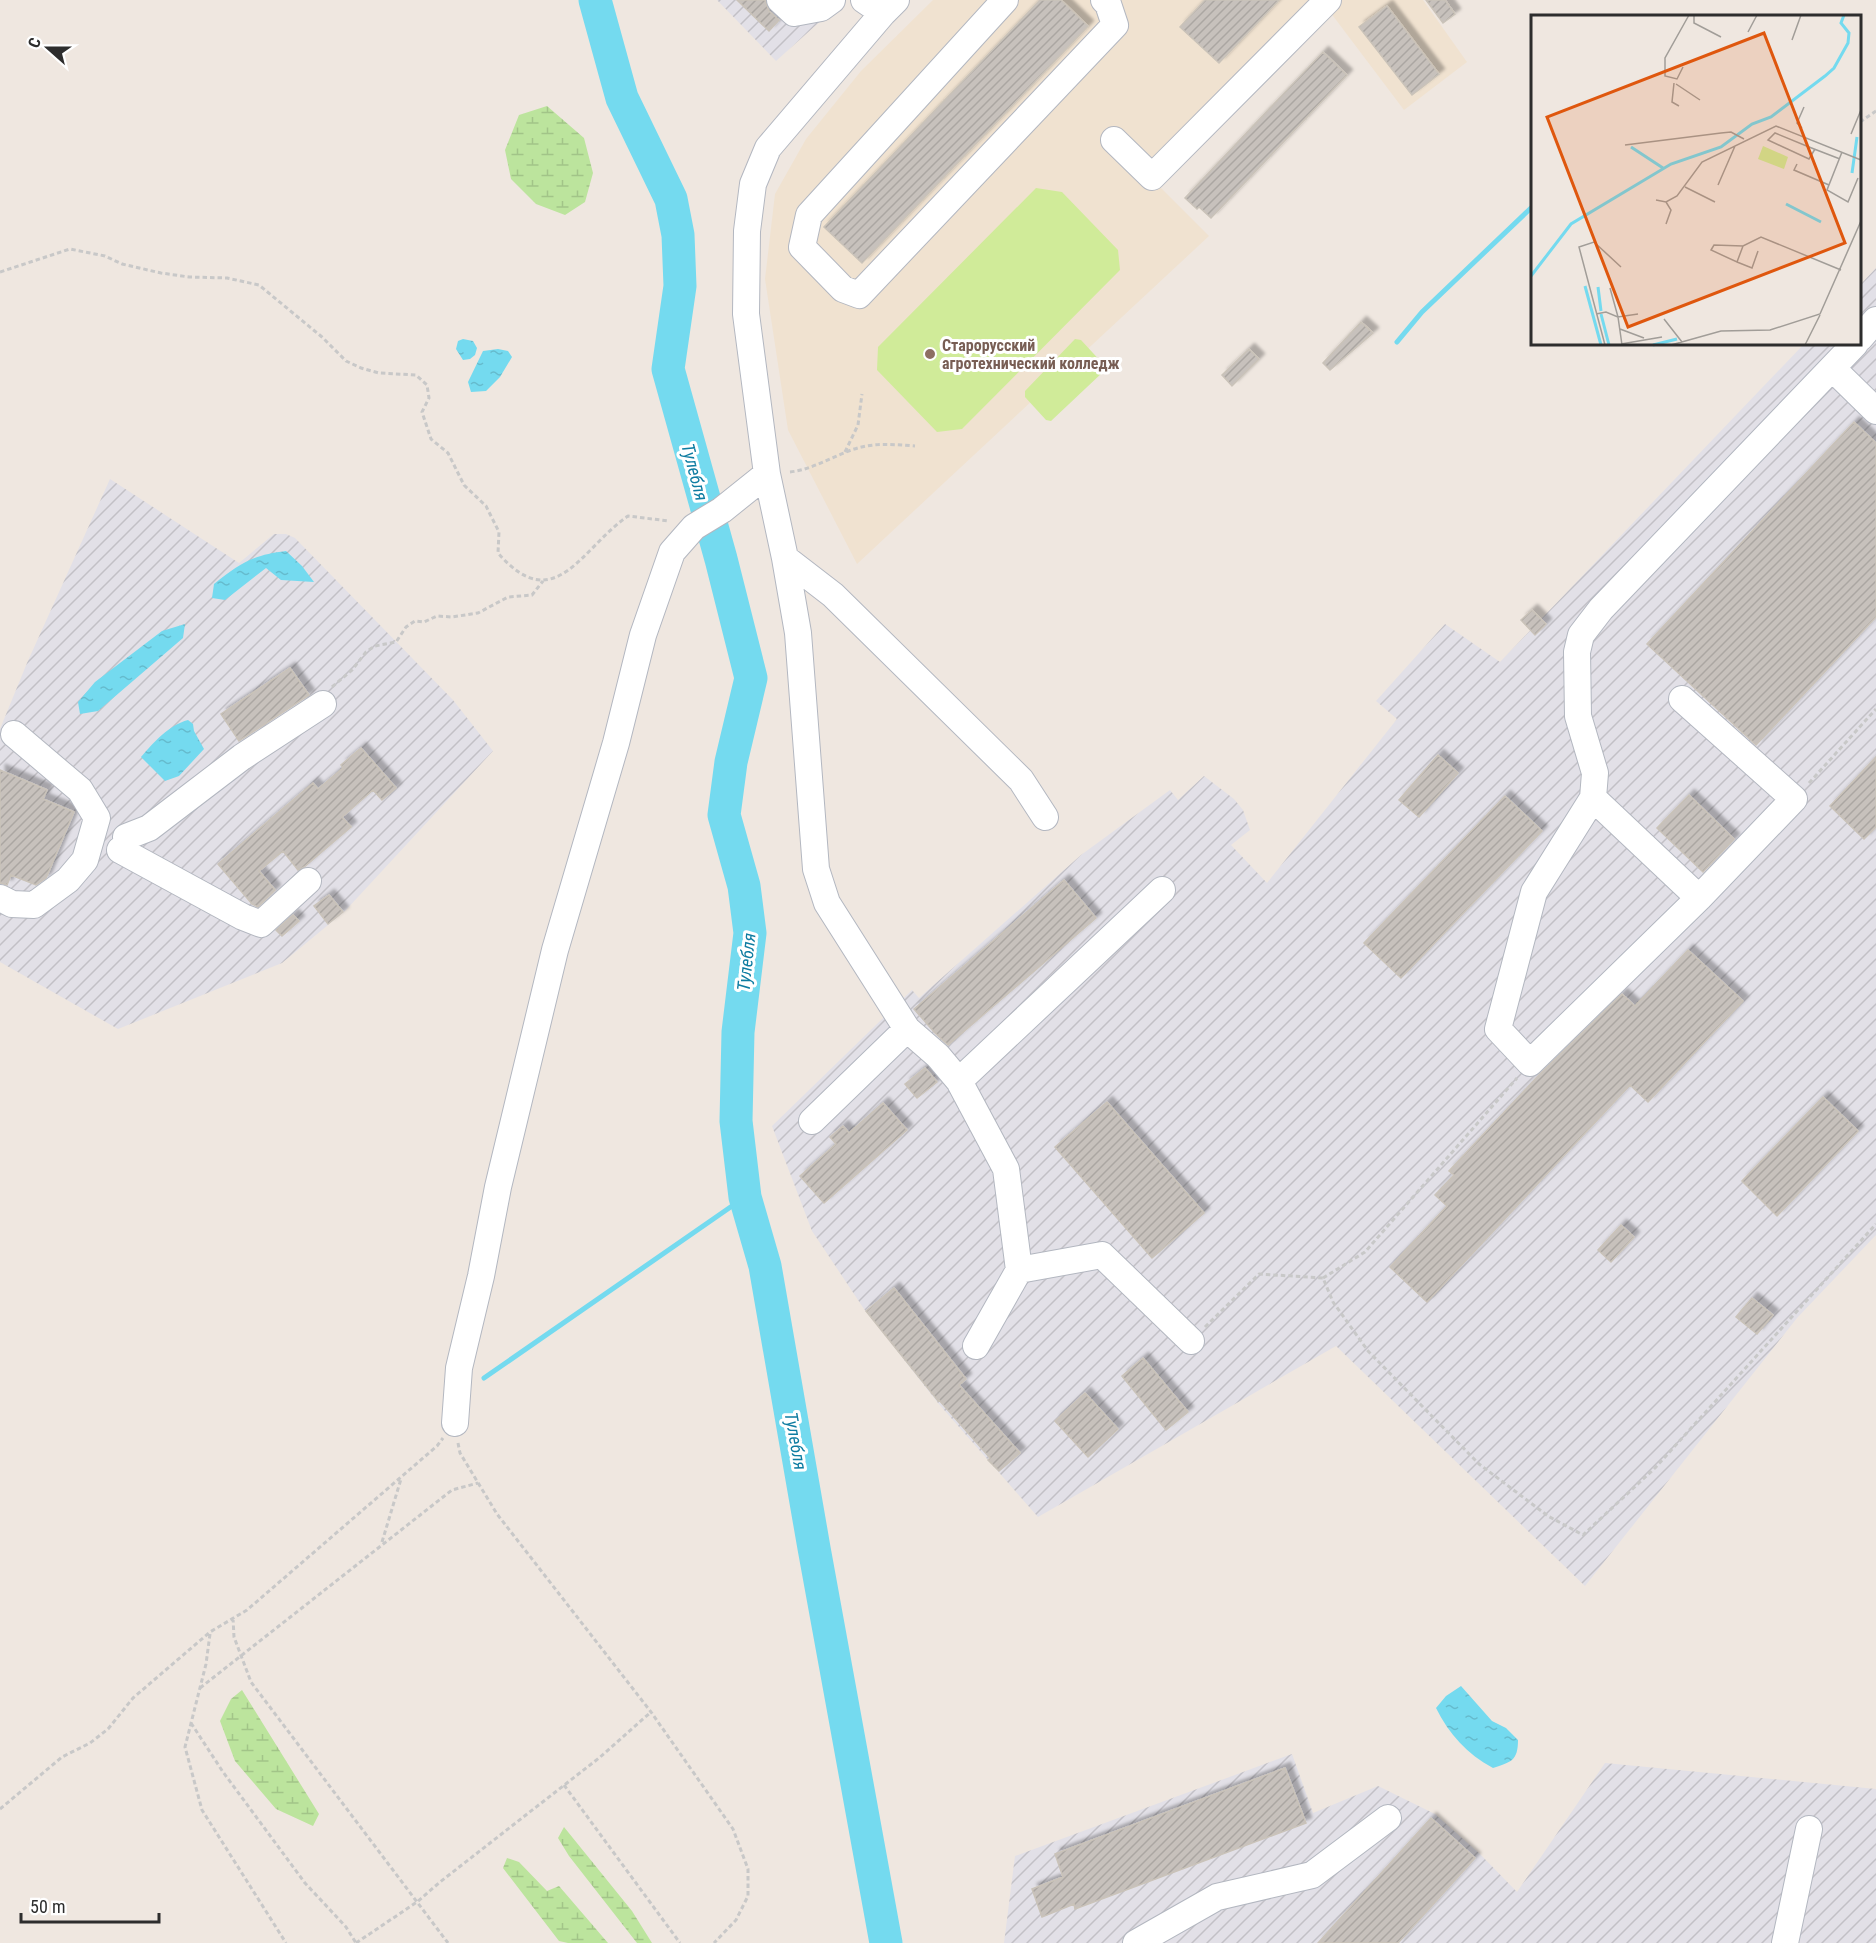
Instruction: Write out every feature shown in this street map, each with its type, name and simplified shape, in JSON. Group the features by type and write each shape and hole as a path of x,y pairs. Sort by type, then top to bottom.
{"street":[{"path":"780,0 794,13 821,8 832,0"},
{"path":"1005,0 809,215 802,247 843,289 859,295 1115,25 1108,4 1104,0"},
{"path":"1114,140 1152,177 1328,0"},
{"path":"881,4 768,148 753,184 747,231 746,314 767,474 798,633 816,869 827,903 907,1029 938,1056 959,1081 1006,1169 1018,1270 976,1346"},
{"path":"1861,337 1876,320"},
{"path":"1682,699 1794,799 1699,898 1530,1063 1498,1029 1533,892 1593,798 1595,773 1578,716 1577,652 1581,635 1601,609 1854,345"},
{"path":"1832,368 1876,411"},
{"path":"455,1422 459,1368 481,1276 498,1187 555,950 616,743 643,635 672,552 694,527 722,510 767,474"},
{"path":"785,558 833,595 1021,780 1045,817"},
{"path":"85,860 108,855 149,828 242,757 323,704"},
{"path":"14,734 80,790 97,818 114,825 123,844 243,917 261,924 308,881"},
{"path":"1593,798 1699,898"},
{"path":"0,898 12,904 34,905 68,880 85,860 97,818"},
{"path":"959,1081 1162,890"},
{"path":"812,1121 907,1029"},
{"path":"1018,1270 1102,1255 1191,1341"},
{"path":"1136,1943 1217,1897 1312,1875 1388,1818"},
{"path":"1785,1943 1809,1829"}],"path":[{"path":"1861,121 1876,111"},
{"path":"0,272 70,249 105,256 122,264 161,273 189,277 226,278 259,285 322,337 346,361 380,373 416,375 427,385 429,398 422,412 431,438 448,453 464,485 486,506 499,532 498,553 507,563 532,580 543,581 563,574 576,562 583,560 615,525 628,516 694,527"},
{"path":"845,452 858,425 862,394"},
{"path":"767,474 799,471 845,452 876,444 915,446"},
{"path":"323,704 333,685 352,670 366,652 375,646 396,642 406,627 415,621 424,622 437,616 452,617 478,613 508,597 532,595 543,581"},
{"path":"1794,799 1876,709"},
{"path":"1191,1341 1259,1274 1323,1278 1365,1251 1530,1063"},
{"path":"1323,1278 1334,1302 1368,1351 1479,1464 1548,1516 1583,1535 1655,1468 1876,1224"},
{"path":"0,1809 62,1757 90,1743 108,1729 133,1698 210,1632 256,1602 402,1478 437,1446 455,1422"},
{"path":"455,1422 460,1453 497,1514 651,1712 733,1829 748,1869 748,1896 736,1920 714,1943"},
{"path":"382,1544 402,1478"},
{"path":"200,1688 452,1490 478,1484"},
{"path":"233,1618 234,1637 251,1682 448,1943"},
{"path":"210,1632 206,1664 185,1747 202,1810 286,1943"},
{"path":"191,1723 223,1773 304,1883 346,1927 356,1943 417,1902 599,1758 651,1712"},
{"path":"564,1785 680,1943"}],"shaded area":[{"path":"717,0 844,0 776,61"},
{"name":"Старорусский агротехнический колледж","path":"933,0 1321,0 1153,180 1209,236 857,564 788,430 765,279 775,194 806,139 861,71"},
{"path":"1321,0 1423,0 1467,62 1404,110"},
{"path":"1876,268 1876,1235 1797,1318 1585,1586 1336,1346 1038,1517 938,1403 864,1309 812,1231 772,1126 912,990 919,998 1081,855 1170,790 1178,800 1204,776 1234,799 1243,810 1250,830 1231,845 1267,883 1397,719 1376,701 1445,624 1500,662 1803,345 1861,345 1861,284"},
{"path":"110,479 239,563 274,534 286,534 295,538 453,700 493,751 345,911 282,963 118,1029 0,962 0,729 27,663"},
{"path":"1292,1754 1313,1813 1378,1786 1435,1814 1480,1854 1517,1892 1605,1763 1876,1789 1876,1943 1004,1943 1015,1856"}],"green space":[{"path":"547,106 584,138 593,173 585,202 565,215 536,204 511,179 505,150 519,115"},
{"path":"1036,188 1062,192 1118,250 1120,270 962,429 937,432 877,370 878,347"},
{"path":"1075,339 1081,340 1105,366 1103,372 1051,421 1046,420 1025,397 1025,391"},
{"path":"242,1690 319,1814 313,1826 276,1809 235,1761 220,1721 231,1699"},
{"path":"564,1827 632,1911 652,1943 637,1943 569,1856 558,1838"},
{"path":"507,1858 519,1862 547,1891 559,1886 608,1943 559,1941 503,1868"}],"water":[{"path":"463,339 473,341 477,348 475,355 470,359 463,360 456,349 458,341"},
{"path":"498,349 508,351 512,357 500,377 486,391 471,392 468,382 483,351"},
{"path":"286,551 302,566 314,582 281,580 266,568 225,600 212,598 214,584 240,565 264,555"},
{"path":"185,624 183,638 98,711 80,714 78,702 95,682 162,631"},
{"path":"188,720 193,724 194,731 204,749 179,776 165,781 141,757 168,730"},
{"path":"1461,1686 1492,1721 1506,1728 1518,1740 1515,1757 1509,1762 1493,1768 1460,1742 1441,1717 1436,1708 1446,1696"}],"building":[{"path":"737,0 765,0 769,11 779,20 769,31"},
{"path":"1040,0 1061,0 1088,26 862,263 824,227"},
{"path":"1205,0 1279,0 1219,63 1180,27"},
{"path":"1426,0 1445,0 1455,14 1443,23"},
{"path":"1387,6 1439,74 1412,95 1359,27"},
{"path":"1323,52 1347,75 1211,218 1199,207 1197,209 1185,198"},
{"path":"1361,322 1373,333 1330,370 1323,363"},
{"path":"1249,349 1259,359 1232,386 1222,375"},
{"path":"1854,422 1876,443 1876,617 1756,745 1647,644"},
{"path":"1532,610 1546,624 1535,635 1521,620"},
{"path":"290,668 309,695 239,741 221,714"},
{"path":"361,748 396,788 382,800 373,790 342,817 351,827 304,867 298,870 283,851 259,871 275,890 258,907 252,904 218,864 313,783 318,789 343,768 341,765"},
{"path":"1438,755 1458,773 1419,817 1399,800"},
{"path":"1876,757 1876,827 1864,839 1830,806"},
{"path":"0,770 47,790 43,799 74,812 46,878 36,885 11,875 7,885 0,883"},
{"path":"1689,795 1734,839 1703,872 1657,828"},
{"path":"1505,796 1542,831 1401,978 1364,943"},
{"path":"1064,880 1096,918 948,1045 914,1009"},
{"path":"329,895 343,912 328,924 314,906"},
{"path":"293,915 299,921 282,936 276,930"},
{"path":"1688,950 1743,1001 1648,1102 1630,1085 1427,1302 1390,1267 1447,1206 1435,1195 1454,1175 1449,1171 1540,1074 1622,994 1635,1006"},
{"path":"925,1068 937,1082 917,1098 905,1084"},
{"path":"1823,1097 1858,1131 1777,1216 1742,1181"},
{"path":"1107,1102 1204,1213 1152,1258 1055,1147"},
{"path":"883,1103 907,1130 824,1203 800,1176 836,1144 830,1137 843,1126 849,1133"},
{"path":"1621,1225 1634,1237 1611,1262 1598,1250"},
{"path":"894,1288 966,1379 959,1385 1020,1453 999,1471 938,1401 866,1311"},
{"path":"1752,1298 1773,1315 1757,1334 1736,1317"},
{"path":"1143,1358 1188,1412 1166,1430 1122,1376"},
{"path":"1085,1393 1118,1429 1088,1457 1055,1421"},
{"path":"1285,1768 1306,1823 1075,1909 1074,1904 1042,1917 1032,1889 1063,1877 1055,1854"},
{"path":"1431,1818 1475,1858 1398,1943 1318,1943"}],"waterway":[{"name":"Тулебля","path":"595,0 622,98 671,199 678,235 680,286 668,369 721,559 751,678 731,762 724,815 744,886 750,933 738,1032 736,1121 745,1197 765,1266 886,1943"},
{"path":"1397,342 1422,312 1531,208"},
{"path":"484,1378 745,1197"}],"place":[{"name":"Старорусский агротехнический колледж","path":"930,354"}]}
